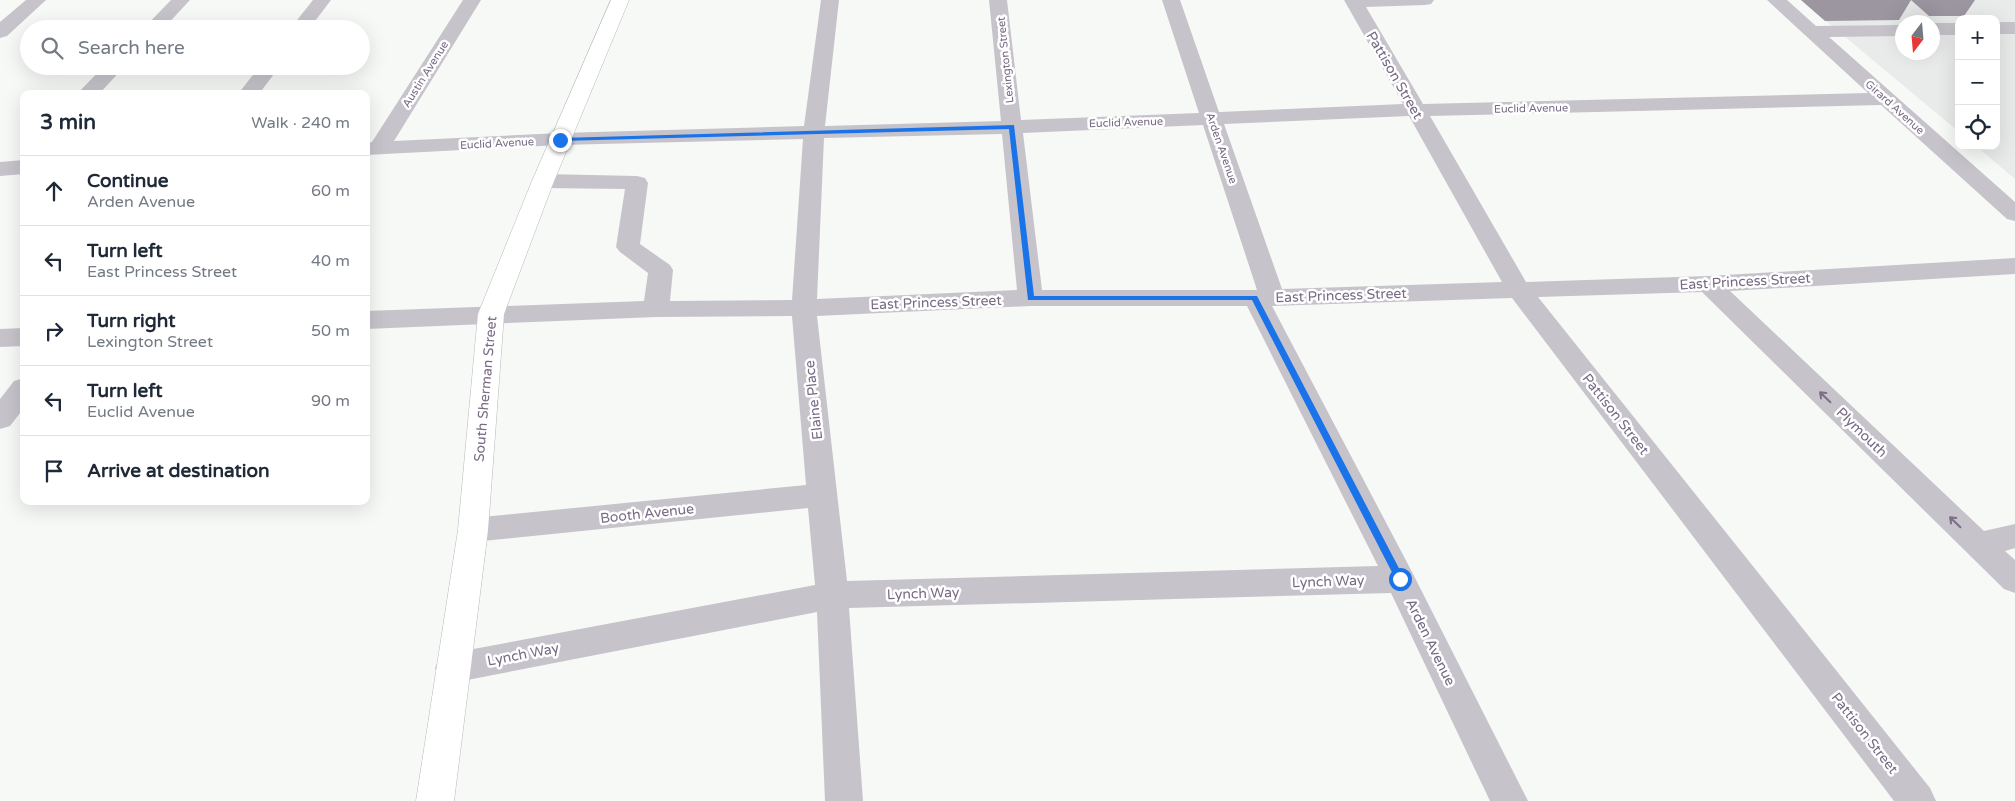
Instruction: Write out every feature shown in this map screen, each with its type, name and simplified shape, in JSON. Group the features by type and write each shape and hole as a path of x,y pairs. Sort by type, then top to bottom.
{"main road":[{"name":"South Sherman Street","path":"435,801 472,530 490,314 543,181 620,0"}],"street":[{"path":"0,32 37,0"},
{"path":"161,20 180,0"},
{"path":"306,20 322,0"},
{"name":"Austin Avenue","path":"372,149 472,0"},
{"name":"Elaine Place","path":"830,0 814,132 804,308 832,595 844,801"},
{"name":"Lexington Street","path":"998,0 1030,298"},
{"name":"Arden Avenue","path":"1171,0 1212,118 1264,297 1509,801"},
{"path":"1353,1 1425,0"},
{"name":"Girard Avenue","path":"1776,0 2015,214"},
{"name":"Pattison Street","path":"1353,1 1519,290 1917,801"},
{"path":"2000,28 2015,28"},
{"path":"1940,29 1955,29"},
{"path":"1811,32 1895,30"},
{"path":"91,90 106,75"},
{"path":"251,90 263,75"},
{"name":"Euclid Avenue","path":"372,149 560,140 1012,127 1415,110 1886,99"},
{"path":"543,181 637,183 628,247 661,270 656,309"},
{"name":"East Princess Street","path":"370,320 656,309 804,308 1030,298 1264,297 1708,284 2015,266"},
{"name":"Plymouth","path":"1708,284 2015,580"},
{"path":"0,338 20,337"},
{"path":"0,419 20,393"},
{"name":"Booth Avenue","path":"472,530 822,496"},
{"path":"1978,545 2015,536"},
{"name":"Lynch Way","path":"452,668 832,595 1400,579"}],"shaded area":[{"path":"1801,0 2015,0 2015,179 1981,150 2000,150 2000,15 1955,15 1955,129"}],"route":[{"path":"560,140 1012,127 1030,298 1255,298 1400,579"}]}
